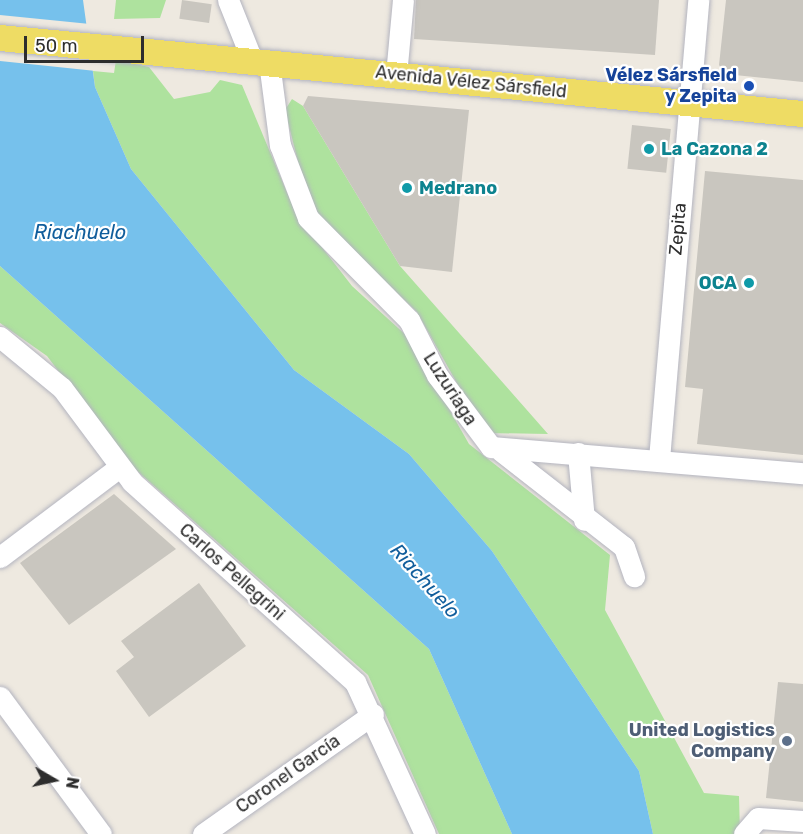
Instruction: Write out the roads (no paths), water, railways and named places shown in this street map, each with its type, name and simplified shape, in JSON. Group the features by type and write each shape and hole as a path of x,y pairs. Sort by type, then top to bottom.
{"main road":[{"name":"Avenida Vélez Sársfield","path":"0,39 261,61 803,114"}],"street":[{"name":"Luzuriaga","path":"228,0 261,61 280,145 308,218 409,320 437,375 485,441 501,451 584,520 624,547 634,576"},
{"path":"396,75 403,0"},
{"name":"Zepita","path":"659,459 698,0"},
{"name":"Carlos Pellegrini","path":"0,337 62,388 118,468 355,682 373,714 425,834"},
{"path":"501,451 579,453 803,473"},
{"path":"579,453 584,520"},
{"path":"0,557 118,468"},
{"path":"0,697 101,834"},
{"name":"Coronel García","path":"203,834 373,714"},
{"path":"744,834 749,823 770,818 803,821"}],"water":[{"name":"Riachuelo","path":"0,0 83,0 95,87 131,169 294,370 409,454 492,551 639,771 653,834 512,834 429,649 0,266"}],"place":[{"name":"Vélez Sársfield y Zepita","path":"749,86"},
{"name":"La Cazona 2","path":"649,149"},
{"name":"Medrano","path":"407,188"},
{"name":"OCA","path":"749,283"},
{"name":"United Logistics Company","path":"787,741"}]}
